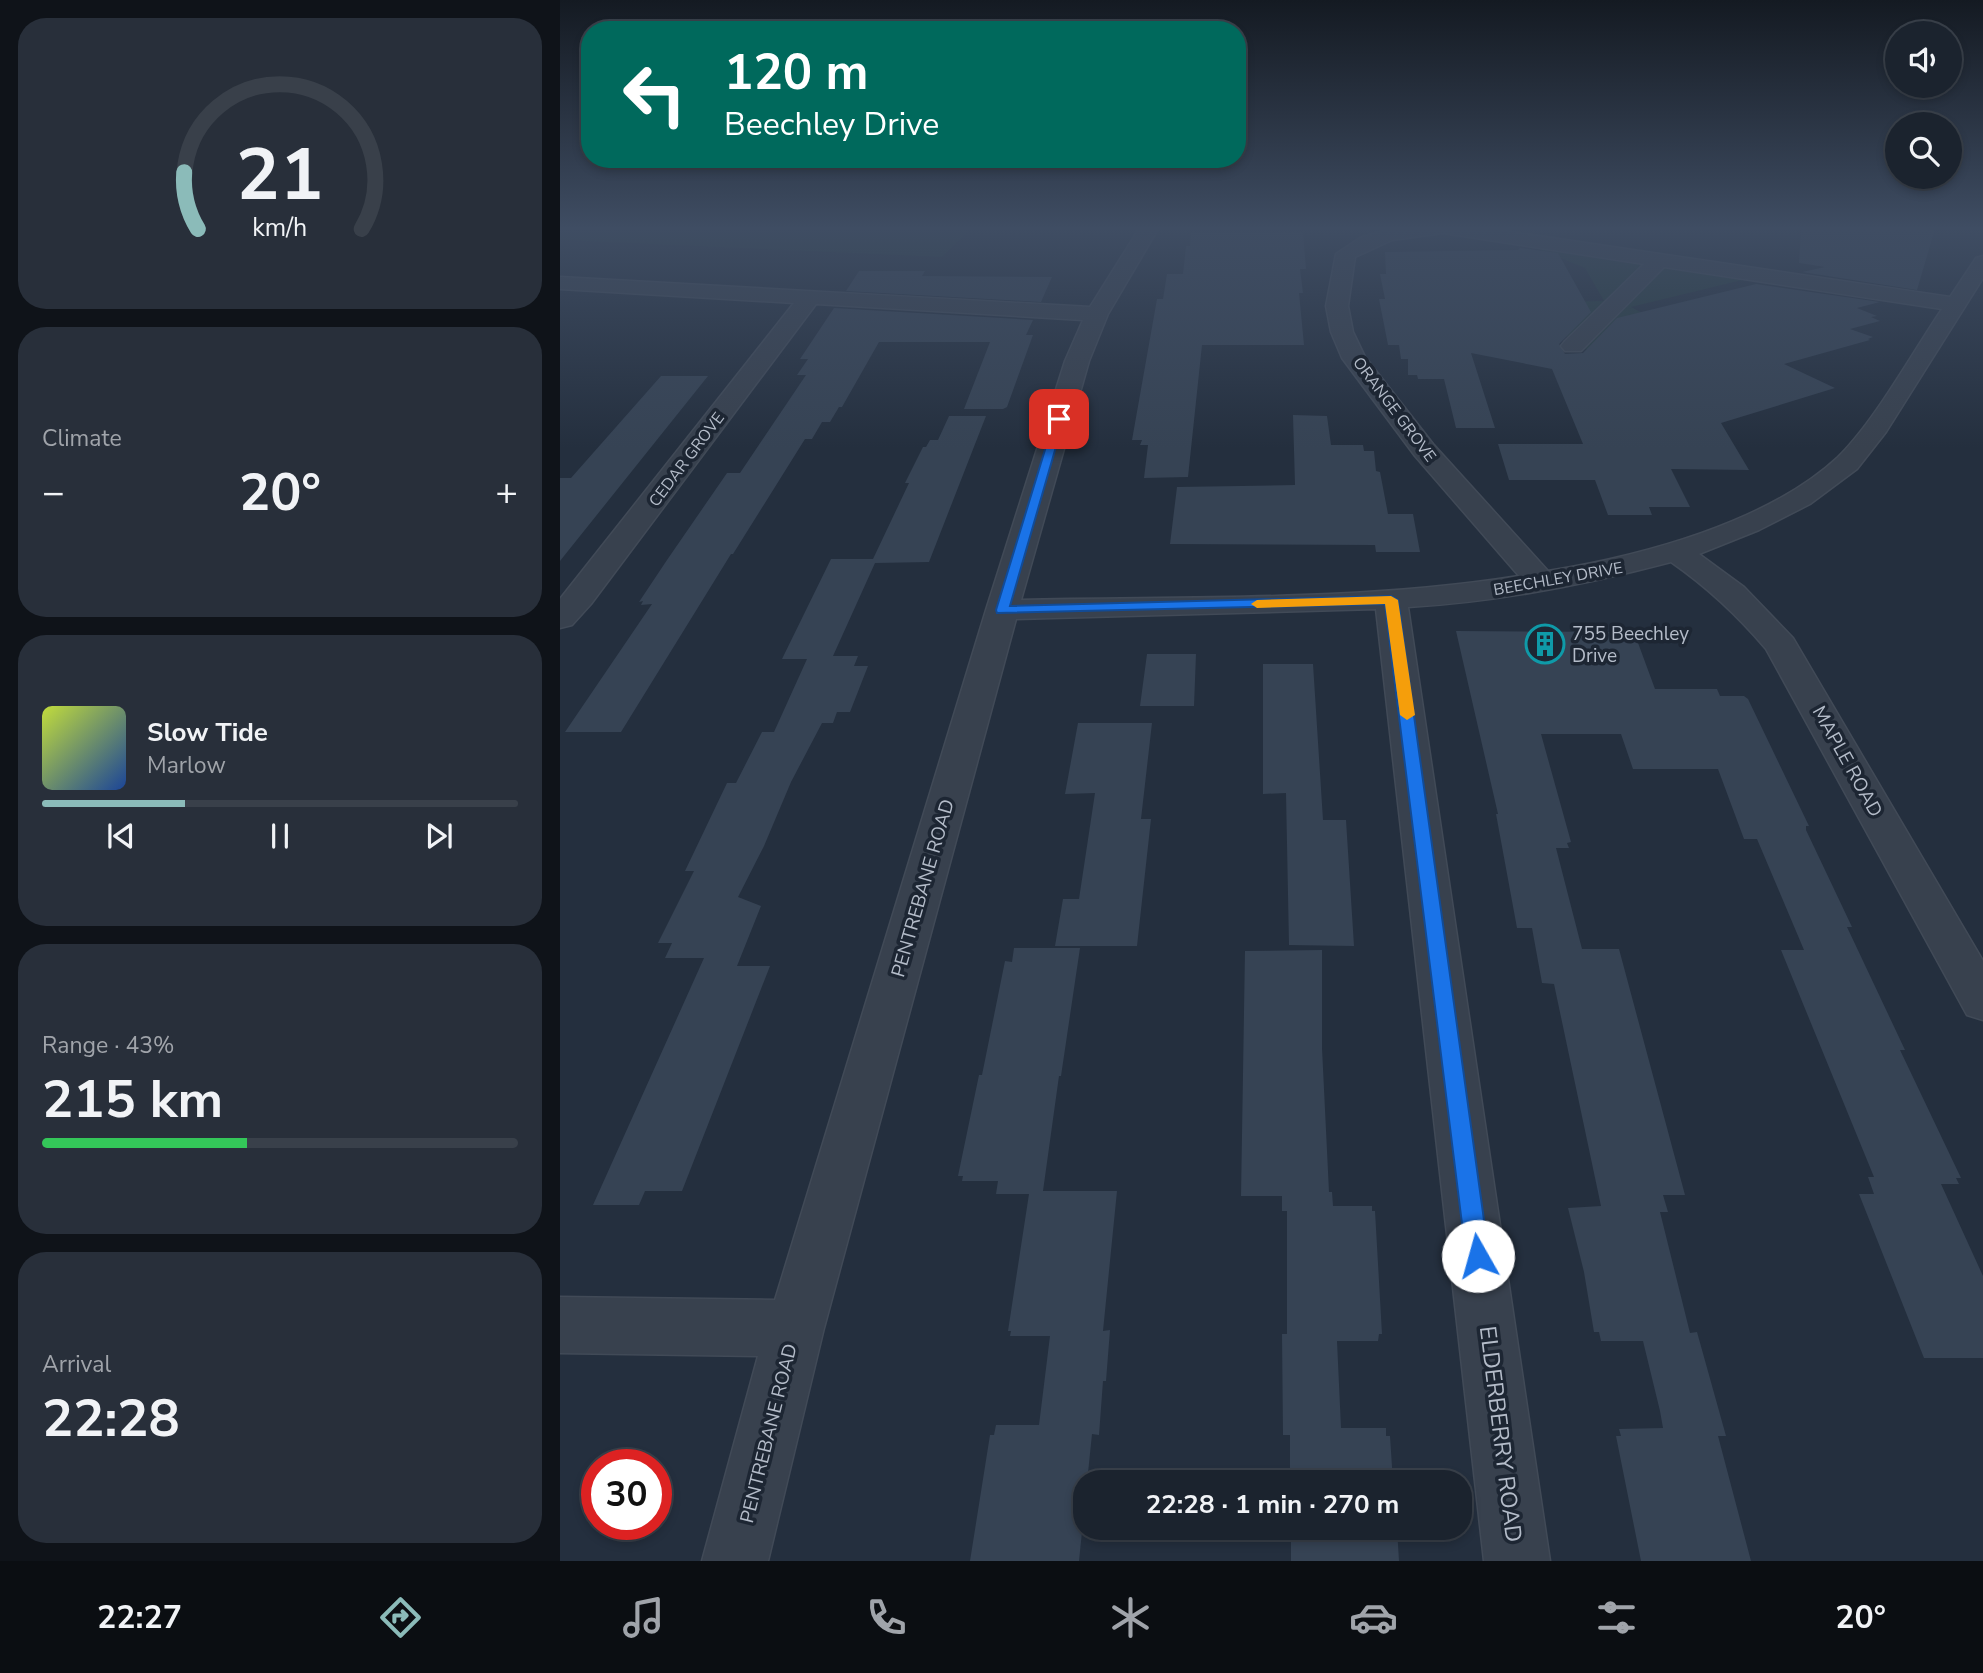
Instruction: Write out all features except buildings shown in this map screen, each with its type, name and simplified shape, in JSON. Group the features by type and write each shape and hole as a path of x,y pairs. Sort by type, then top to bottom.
{"street":[{"name":"CEDAR GROVE","path":"560,618 595,577 806,302"},
{"path":"892,302 1097,314"},
{"name":"PENTREBANE ROAD","path":"735,1561 795,1328 1002,610 1077,361 1104,302"},
{"name":"ORANGE GROVE","path":"1338,302 1342,332 1354,358 1399,419 1541,582"},
{"path":"1573,346 1617,302"},
{"path":"1940,302 1954,304"},
{"name":"BEECHLEY DRIVE","path":"1002,610 1391,600 1464,594 1642,562 1676,552 1749,524 1790,503 1847,463 1873,432 1954,304"},
{"name":"MAPLE ROAD","path":"1676,552 1712,575 1745,603 1781,645 1983,1002"},
{"name":"ELDERBERRY ROAD","path":"1391,600 1517,1561"},
{"path":"560,1325 795,1328"}],"green space":[{"path":"1521,302 1652,302 1631,307 1683,334 1604,353 1573,346 1579,339 1532,330"}],"slow traffic":[{"path":"1257,604 1391,600 1407,715"}],"place":[{"name":"755 Beechley Drive","path":"1545,644"}],"route":[{"path":"1059,419 1002,610 1391,600 1478,1256"}]}
